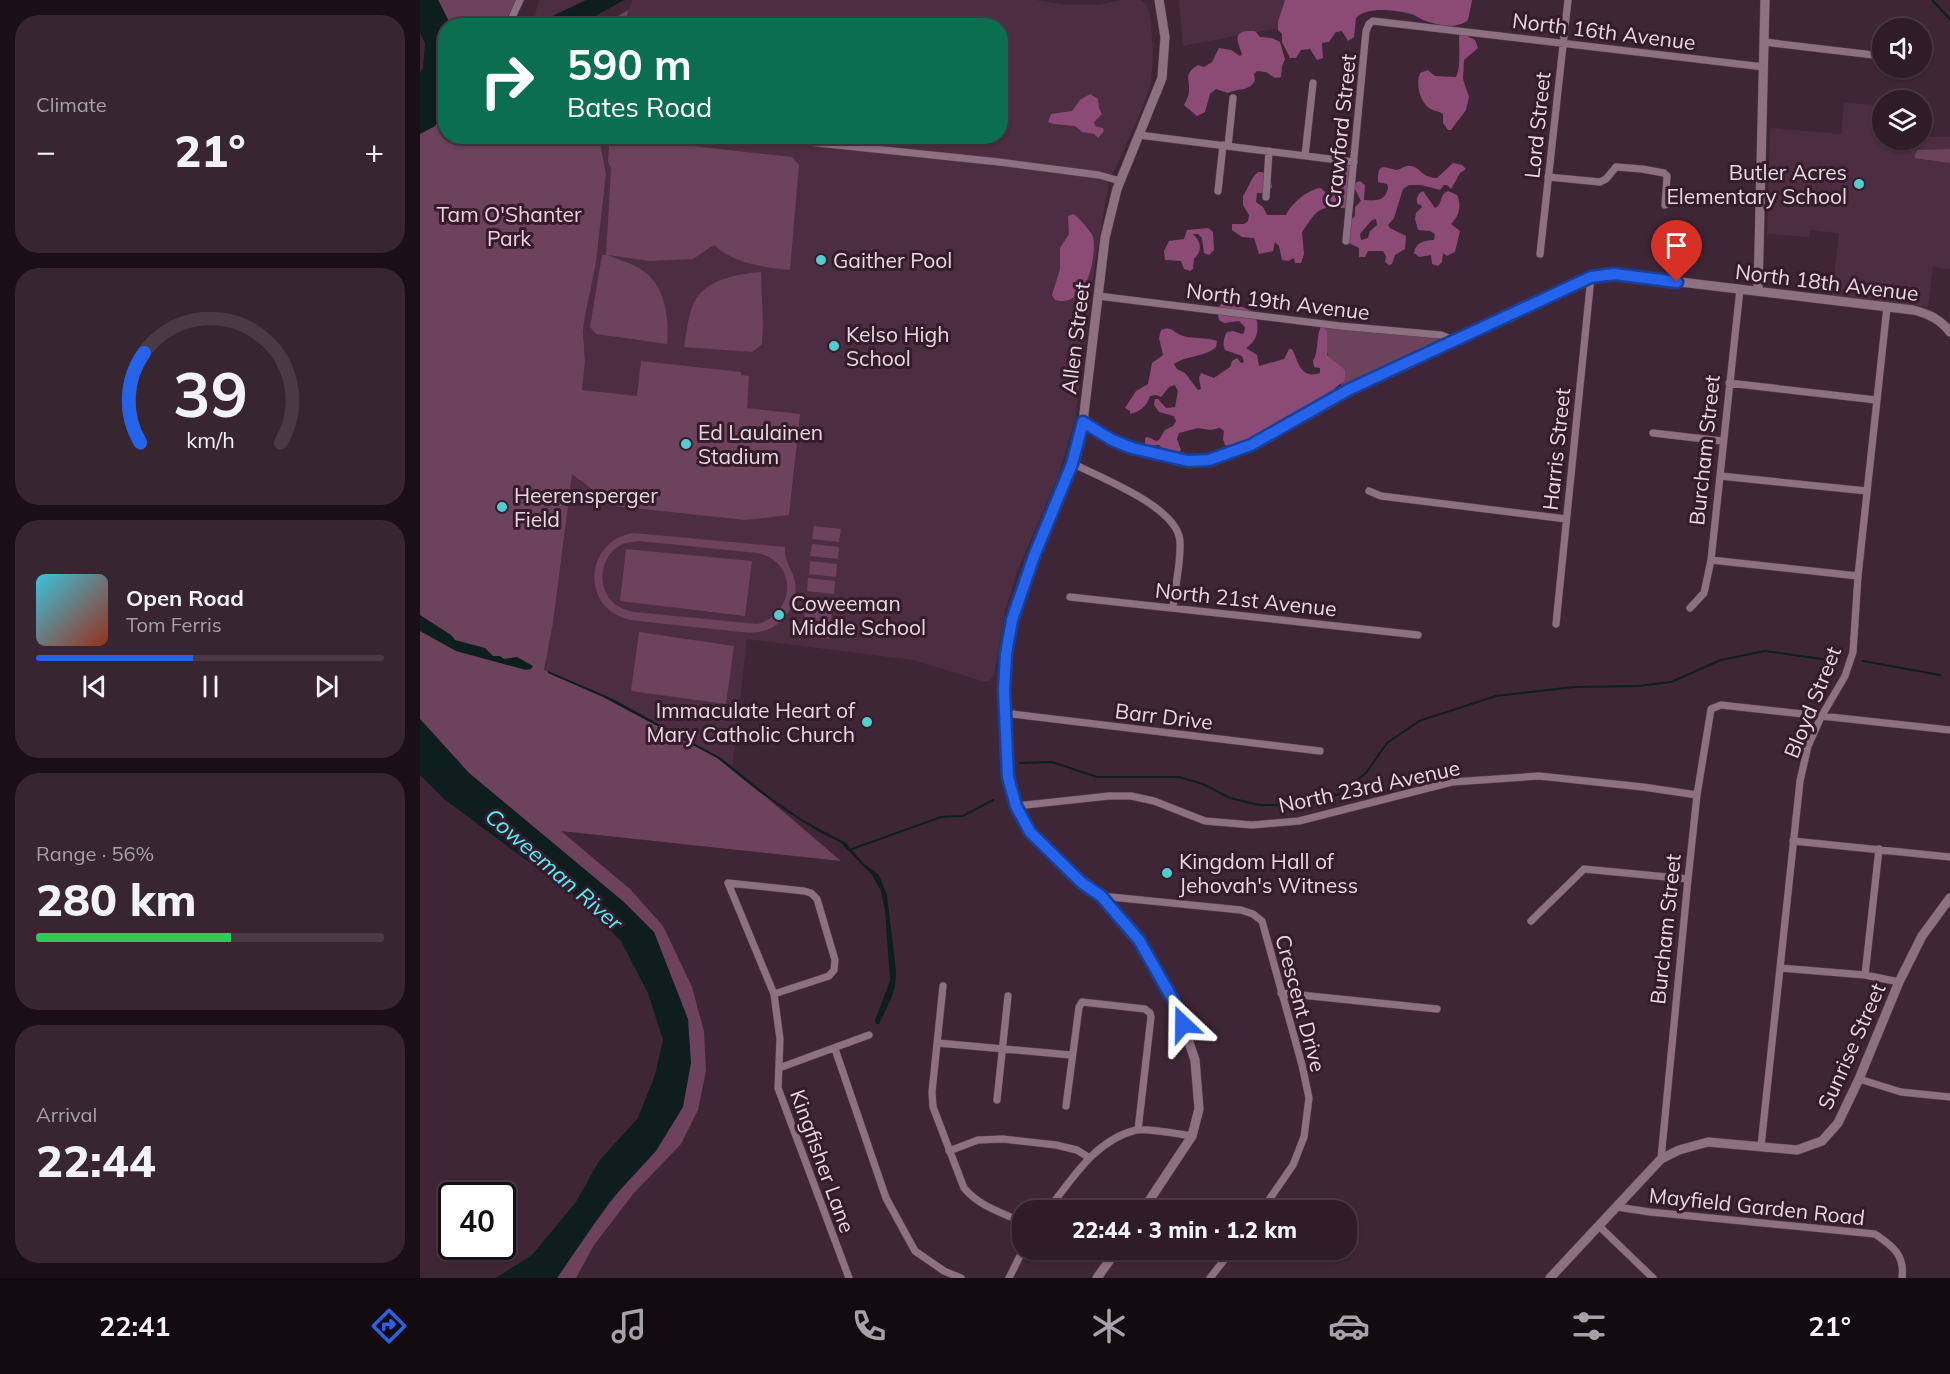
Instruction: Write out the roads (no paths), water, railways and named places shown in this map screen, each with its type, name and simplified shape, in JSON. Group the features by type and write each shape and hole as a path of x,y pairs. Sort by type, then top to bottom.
{"street":[{"path":"512,18 520,0"},
{"name":"Allen Street","path":"1150,1200 1192,1136 1199,1109 1195,1060 1177,1007 1139,940 1101,896 1082,883 1030,832 1016,806 1008,777 1004,713 1006,654 1012,620 1034,556 1072,464 1083,422 1106,238 1120,181 1159,88 1164,65 1165,37 1159,0"},
{"name":"Lord Street","path":"1540,254 1568,0"},
{"path":"1758,291 1765,0"},
{"name":"North 16th Avenue","path":"1369,24 1378,21 1764,66"},
{"name":"Crawford Street","path":"1346,241 1366,31 1369,24"},
{"path":"1764,42 1872,55"},
{"path":"1305,156 1313,82"},
{"path":"1218,190 1233,98"},
{"path":"1139,135 1354,162"},
{"path":"827,144 999,162 1099,175 1120,181"},
{"path":"1266,197 1269,151"},
{"path":"1548,177 1600,182 1606,179 1616,167 1624,166 1664,173 1667,176 1665,205"},
{"name":"North 18th Avenue","path":"1591,277 1614,274 1887,307 1926,313 1938,319 1948,330"},
{"path":"1083,422 1112,440 1132,448 1188,461 1209,460 1261,440 1348,390 1591,277"},
{"name":"Harris Street","path":"1556,624 1591,277"},
{"name":"Burcham Street","path":"1690,608 1704,593 1711,560 1740,289"},
{"name":"North 19th Avenue","path":"1098,296 1340,326 1441,335 1454,340"},
{"name":"Bloyd Street","path":"1761,1146 1803,762 1821,717 1853,652 1858,576 1887,307"},
{"path":"1729,383 1876,400"},
{"path":"1653,433 1722,441"},
{"path":"1072,464 1137,495 1171,519 1180,540 1173,607"},
{"path":"1720,476 1867,491"},
{"path":"1369,490 1381,496 1566,519"},
{"path":"1711,560 1858,576"},
{"name":"North 21st Avenue","path":"1070,597 1418,635"},
{"name":"Burcham Street","path":"1661,1158 1697,795 1709,714 1714,706 1721,705 1821,717"},
{"name":"Barr Drive","path":"1004,713 1320,751"},
{"path":"1821,717 1950,730"},
{"name":"North 23rd Avenue","path":"1016,806 1131,795 1154,801 1205,821 1252,825 1299,821 1463,781 1539,777 1643,786 1697,795"},
{"path":"1793,841 1950,857"},
{"path":"1865,975 1880,849"},
{"path":"1531,921 1584,869 1688,879"},
{"name":"Kingfisher Lane","path":"774,994 829,976 834,970 835,960 817,899 811,893 804,891 728,884 774,994 780,1038 778,1088 849,1278"},
{"name":"Crescent Drive","path":"1101,896 1241,910 1253,914 1262,921 1309,1098 1304,1137 1293,1165 1269,1200"},
{"name":"Sunrise Street","path":"1550,1278 1661,1158 1708,1142 1797,1150 1822,1141 1838,1123 1899,982 1922,936 1950,898"},
{"path":"1780,968 1865,975 1899,982"},
{"path":"944,986 932,1092 933,1107 964,1188 981,1204 1012,1217"},
{"path":"1281,993 1437,1009"},
{"path":"997,1100 1008,996"},
{"path":"1066,1106 1071,1055 1079,1007 1082,1002 1145,1009 1151,1017 1138,1130"},
{"path":"779,1068 869,1035"},
{"path":"938,1042 1071,1055"},
{"path":"835,1048 886,1198 915,1251 942,1275 962,1278"},
{"path":"1858,1079 1901,1092 1950,1097"},
{"path":"1056,1200 1088,1157 1113,1140 1138,1130 1192,1136"},
{"path":"948,1151 978,1140 1003,1139 1056,1144 1077,1150 1088,1157"},
{"name":"Mayfield Garden Road","path":"1617,1207 1662,1214 1875,1234 1896,1250 1900,1259 1902,1278"},
{"path":"1599,1226 1653,1278"},
{"path":"1009,1278 1018,1260"},
{"path":"1097,1278 1110,1260"},
{"path":"1210,1278 1224,1260"}],"water":[{"path":"420,0 438,0 447,18 438,18 438,121 435,126 420,134 420,73 423,68 425,43 420,33"},
{"path":"586,0 624,0 592,18 548,18"},
{"path":"420,615 455,640 485,648 493,656 500,656 504,659 517,657 533,666 526,670 456,651 420,631"},
{"path":"548,671 613,699 721,758 803,820 846,843 863,863 879,875 887,895 896,971 895,987 879,1024 876,1024 875,1020 890,981 885,910 881,891 872,875 840,842 789,813 717,758 603,697 548,673"},
{"name":"Coweeman River","path":"420,719 469,773 625,903 654,932 688,1019 691,1063 683,1107 656,1151 609,1202 557,1278 496,1278 532,1255 576,1202 599,1161 638,1118 655,1075 663,1040 648,993 621,941 576,897 444,799 420,775"}],"waterway":[{"path":"1932,0 1950,19"},
{"path":"1020,763 1052,762 1097,777 1179,777 1203,784 1230,798 1259,805 1303,805 1339,794 1366,773 1387,743 1419,721 1496,696 1574,687 1638,686 1671,682 1721,660 1765,651 1836,661"},
{"path":"1863,661 1940,675"},
{"path":"852,849 941,817 963,816 993,800"}],"place":[{"name":"Butler Acres Elementary School","path":"1859,184"},
{"name":"Gaither Pool","path":"821,260"},
{"name":"Kelso High School","path":"834,346"},
{"name":"Ed Laulainen Stadium","path":"686,444"},
{"name":"Heerensperger Field","path":"502,507"},
{"name":"Coweeman Middle School","path":"779,615"},
{"name":"Immaculate Heart of Mary Catholic Church","path":"867,722"},
{"name":"Kingdom Hall of Jehovah's Witness","path":"1167,873"}],"park label":[{"name":"Tam O'Shanter Park","path":"509,226"}]}
